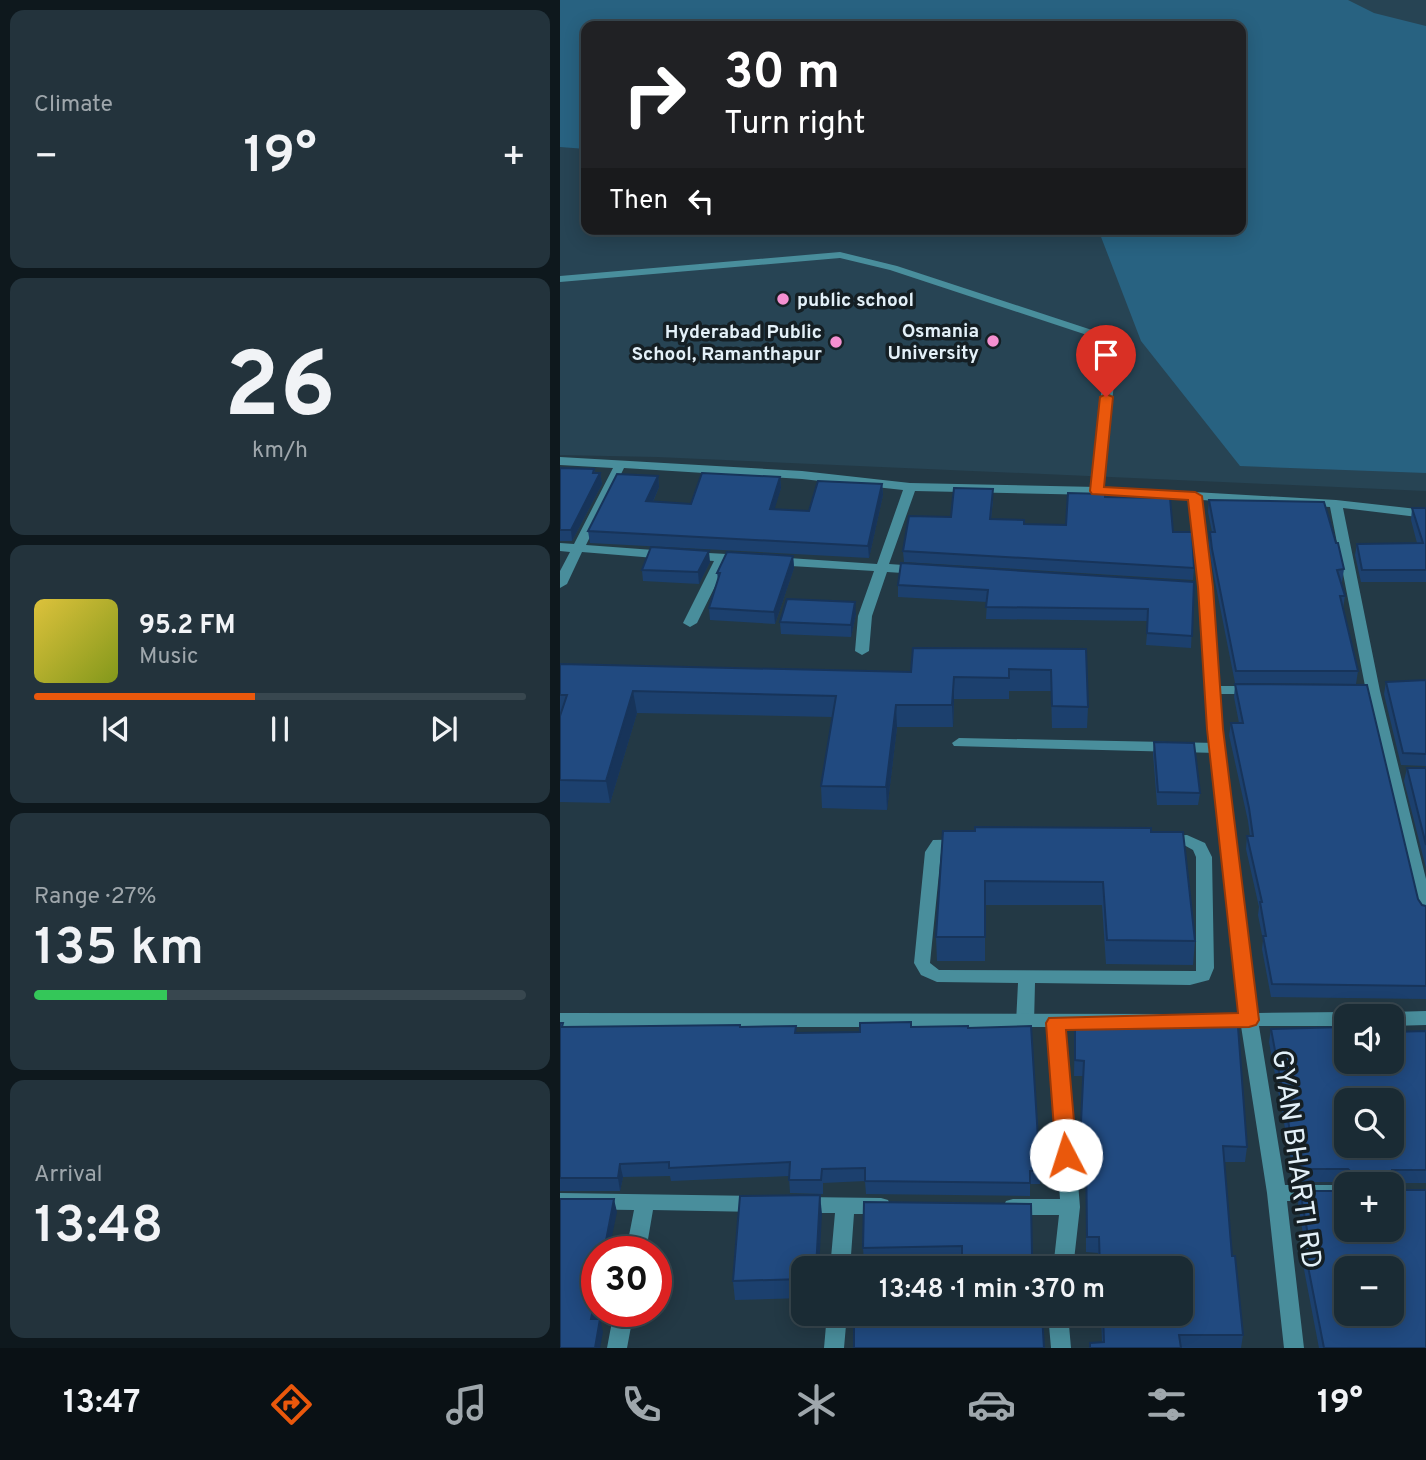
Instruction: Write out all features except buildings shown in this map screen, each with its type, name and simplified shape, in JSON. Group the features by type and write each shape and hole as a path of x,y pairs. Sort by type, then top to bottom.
{"street":[{"path":"560,279 840,255 882,265 1094,334 1108,363 1109,376 1097,491"},
{"path":"560,460 802,475 910,487 1195,496 1426,514"},
{"path":"560,584 621,463"},
{"path":"862,651 865,616 910,487"},
{"name":"GYAN BHARTI RD","path":"1195,496 1198,587 1249,1020 1277,1193 1294,1348"},
{"path":"1336,505 1367,691 1398,773 1423,886 1426,912"},
{"path":"560,547 936,571"},
{"path":"690,623 722,558"},
{"path":"1211,690 1265,691"},
{"path":"959,743 1217,748"},
{"path":"1187,841 1199,847 1204,857 1206,968 1203,976 1190,979 1027,978 937,976 927,971 922,963 933,852 939,844 1187,841"},
{"path":"1025,1023 1027,978"},
{"path":"1404,1019 1426,1018"},
{"path":"560,1020 1056,1023 1334,1019"},
{"path":"1056,1023 1070,1208 1064,1256"},
{"path":"1277,1193 1334,1193"},
{"path":"560,1202 898,1206"},
{"path":"639,1236 645,1203"},
{"path":"841,1256 845,1205"},
{"path":"991,1207 1070,1208"},
{"path":"834,1348 836,1326"},
{"path":"1059,1326 1061,1348"},
{"path":"617,1348 621,1327"}],"shaded area":[{"name":"Osmania University","path":"560,0 1426,0 1426,491 560,455"},
{"path":"560,0 1348,0 1374,13 1426,26 1426,473 1240,466 1141,341 1100,235 1246,235 1246,21 581,21 581,149 560,147"}],"place":[{"name":"public school","path":"783,299"},
{"name":"Osmania University","path":"993,341"},
{"name":"Hyderabad Public School, Ramanthapur","path":"836,342"}],"route":[{"path":"1066,1155 1056,1023 1249,1020 1215,729 1205,587 1195,496 1097,491 1106,397"}]}
